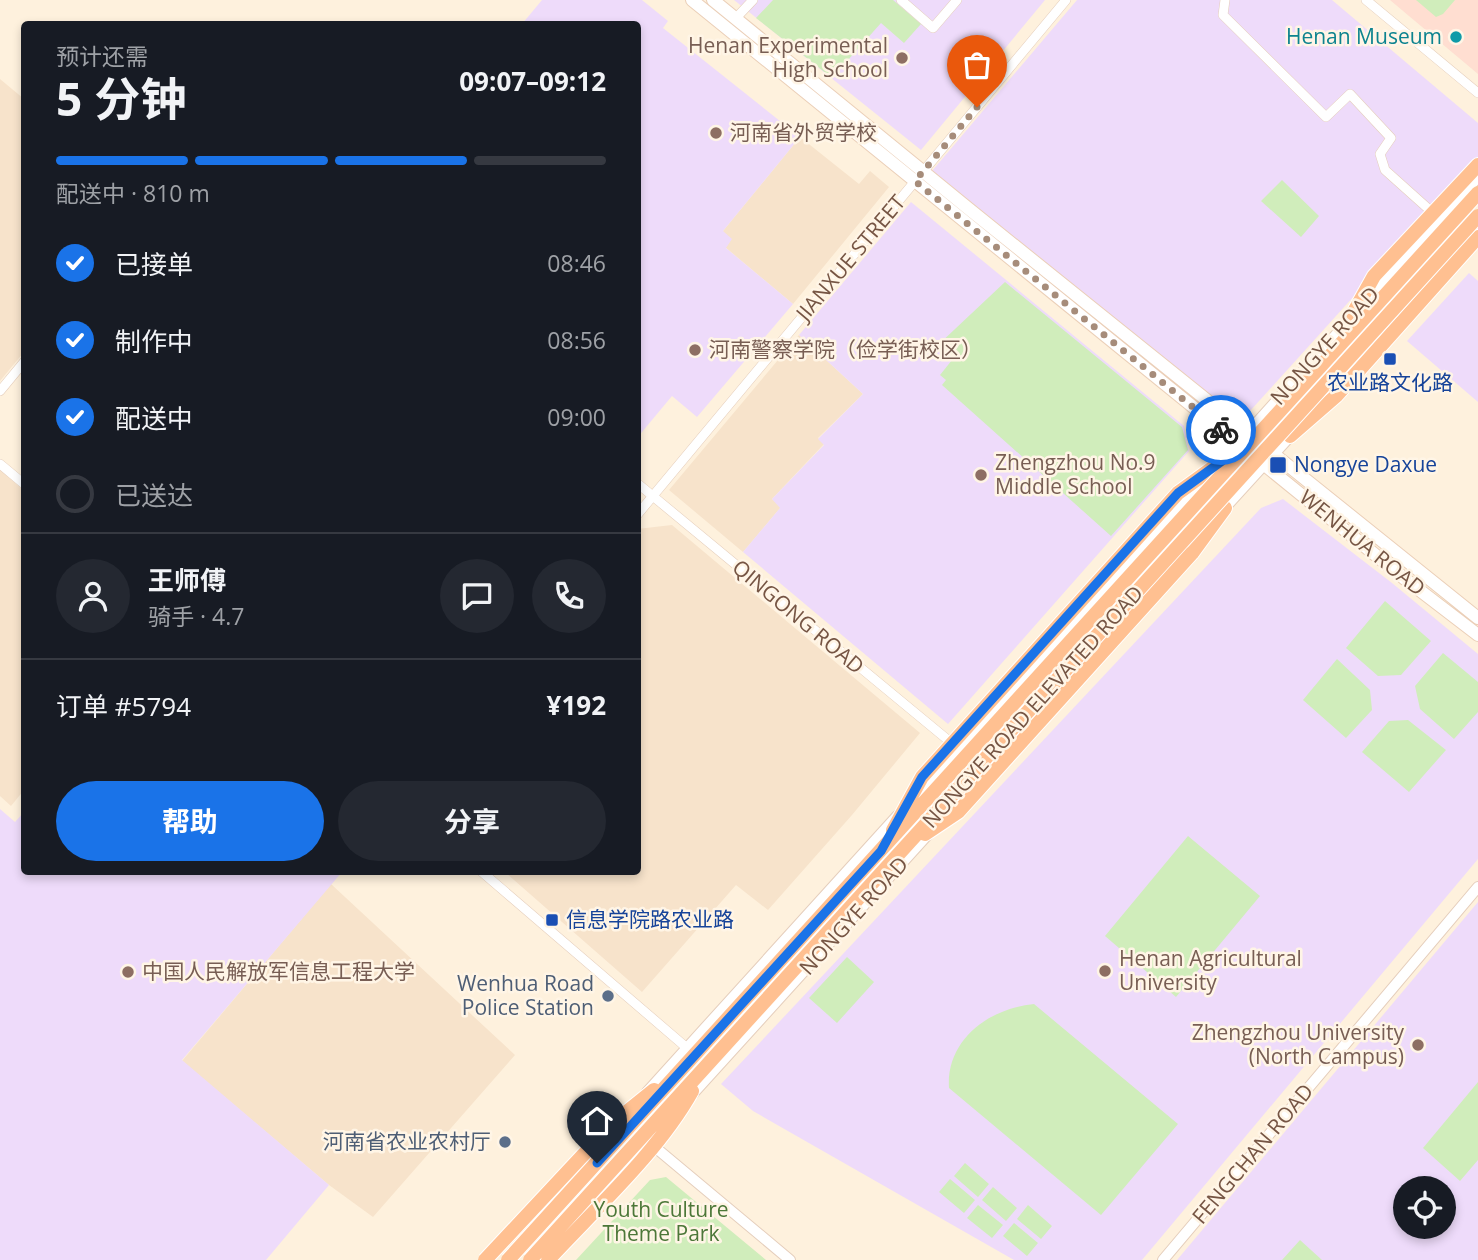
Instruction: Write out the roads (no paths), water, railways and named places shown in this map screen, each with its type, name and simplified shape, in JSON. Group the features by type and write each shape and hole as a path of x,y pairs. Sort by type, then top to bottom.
{"highway":[{"path":"1350,319 1374,276 1478,165"},
{"name":"NONGYE ROAD ELEVATED ROAD","path":"508,1260 881,851 1476,186"},
{"name":"NONGYE ROAD ELEVATED ROAD","path":"530,1260 1478,216"},
{"path":"1290,436 1336,396 1478,237"},
{"path":"881,851 922,777 1178,493 1222,461"},
{"path":"909,844 958,812 1192,552 1224,508"},
{"path":"485,1260 613,1123 686,1065"},
{"path":"548,1260 665,1132 682,1109 705,1067"}],"main road":[{"name":"WENHUA ROAD","path":"692,0 919,176 1478,635"},
{"name":"WENHUA ROAD","path":"713,0 919,176"},
{"name":"WENHUA ROAD","path":"1268,460 1478,618"}],"street":[{"path":"736,18 753,0"},
{"path":"901,0 933,28 957,0"},
{"name":"JIANXUE STREET","path":"641,510 1066,0"},
{"path":"1225,0 1223,15 1326,117 1350,94 1391,138 1380,154 1385,170 1433,213"},
{"path":"1366,0 1478,93"},
{"name":"NONGYE ROAD","path":"494,1260 861,853 959,750 1350,319 1476,186"},
{"name":"NONGYE ROAD","path":"541,1260 1478,230"},
{"path":"0,391 21,366"},
{"path":"0,464 21,482"},
{"name":"QINGONG ROAD","path":"641,486 959,750"},
{"path":"485,875 687,1048"},
{"name":"FENGCHAN ROAD","path":"1163,1260 1478,887"},
{"path":"622,1119 790,1260"}],"place":[{"name":"Henan Museum","path":"1456,37"},
{"name":"Henan Experimental High School","path":"902,58"},
{"name":"河南省外贸学校","path":"716,133"},
{"name":"河南警察学院（俭学街校区）","path":"695,350"},
{"name":"农业路文化路","path":"1390,359"},
{"name":"Nongye Daxue","path":"1278,465"},
{"name":"Zhengzhou No.9 Middle School","path":"981,475"},
{"name":"信息学院路农业路","path":"552,920"},
{"name":"Henan Agricultural University","path":"1105,971"},
{"name":"中国人民解放军信息工程大学","path":"128,972"},
{"name":"Wenhua Road Police Station","path":"608,996"},
{"name":"Zhengzhou University (North Campus)","path":"1418,1045"},
{"name":"河南省农业农村厅","path":"505,1142"}],"park label":[{"name":"Youth Culture Theme Park","path":"661,1222"}]}
